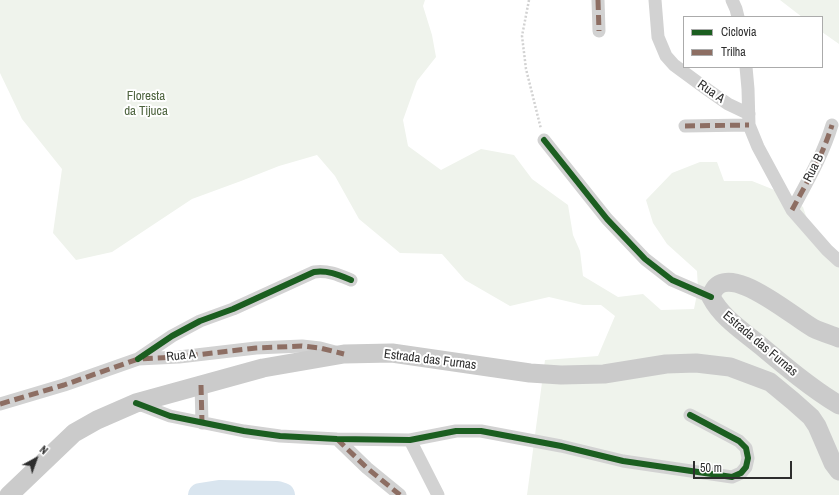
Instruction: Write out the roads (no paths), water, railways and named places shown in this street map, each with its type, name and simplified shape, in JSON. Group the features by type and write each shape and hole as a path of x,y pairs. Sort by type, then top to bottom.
{"main road":[{"path":"711,297 712,291 723,282 730,281 740,283 813,328 839,338"},
{"name":"Estrada das Furnas","path":"711,297 716,306 730,320 815,390 839,405"},
{"name":"Estrada das Furnas","path":"9,495 74,433 96,420 136,403 263,368 344,354 392,353 530,373 561,375 604,374 666,364 696,364 730,367 770,382 811,417 817,426 833,463 839,471"}],"street":[{"path":"598,0 599,31"},
{"name":"Rua A","path":"655,0 658,37 666,56 674,65 749,120"},
{"path":"732,0 738,16"},
{"path":"746,68 749,120 758,147 792,210 827,250 839,261"},
{"path":"685,126 749,120"},
{"name":"Rua B","path":"792,210 817,164 827,142 832,125"},
{"path":"544,140 608,219 645,259 672,280 711,297"},
{"path":"138,359 172,336 200,321 232,309 314,272 322,270 351,280"},
{"name":"Rua A","path":"0,404 64,385 138,359 178,357 256,348 302,346 320,348 344,354"},
{"path":"201,385 202,423"},
{"path":"136,403 170,416 280,436 337,439 410,440 456,431 481,431 561,446 623,461 732,477 741,473 746,467 748,458 746,448 739,441 690,415"},
{"path":"337,439 367,468 400,495"},
{"path":"410,440 438,495"}],"waterway":[{"path":"200,495 219,492 277,493 283,495"}],"park label":[{"name":"Floresta da Tijuca","path":"146,104"}]}
